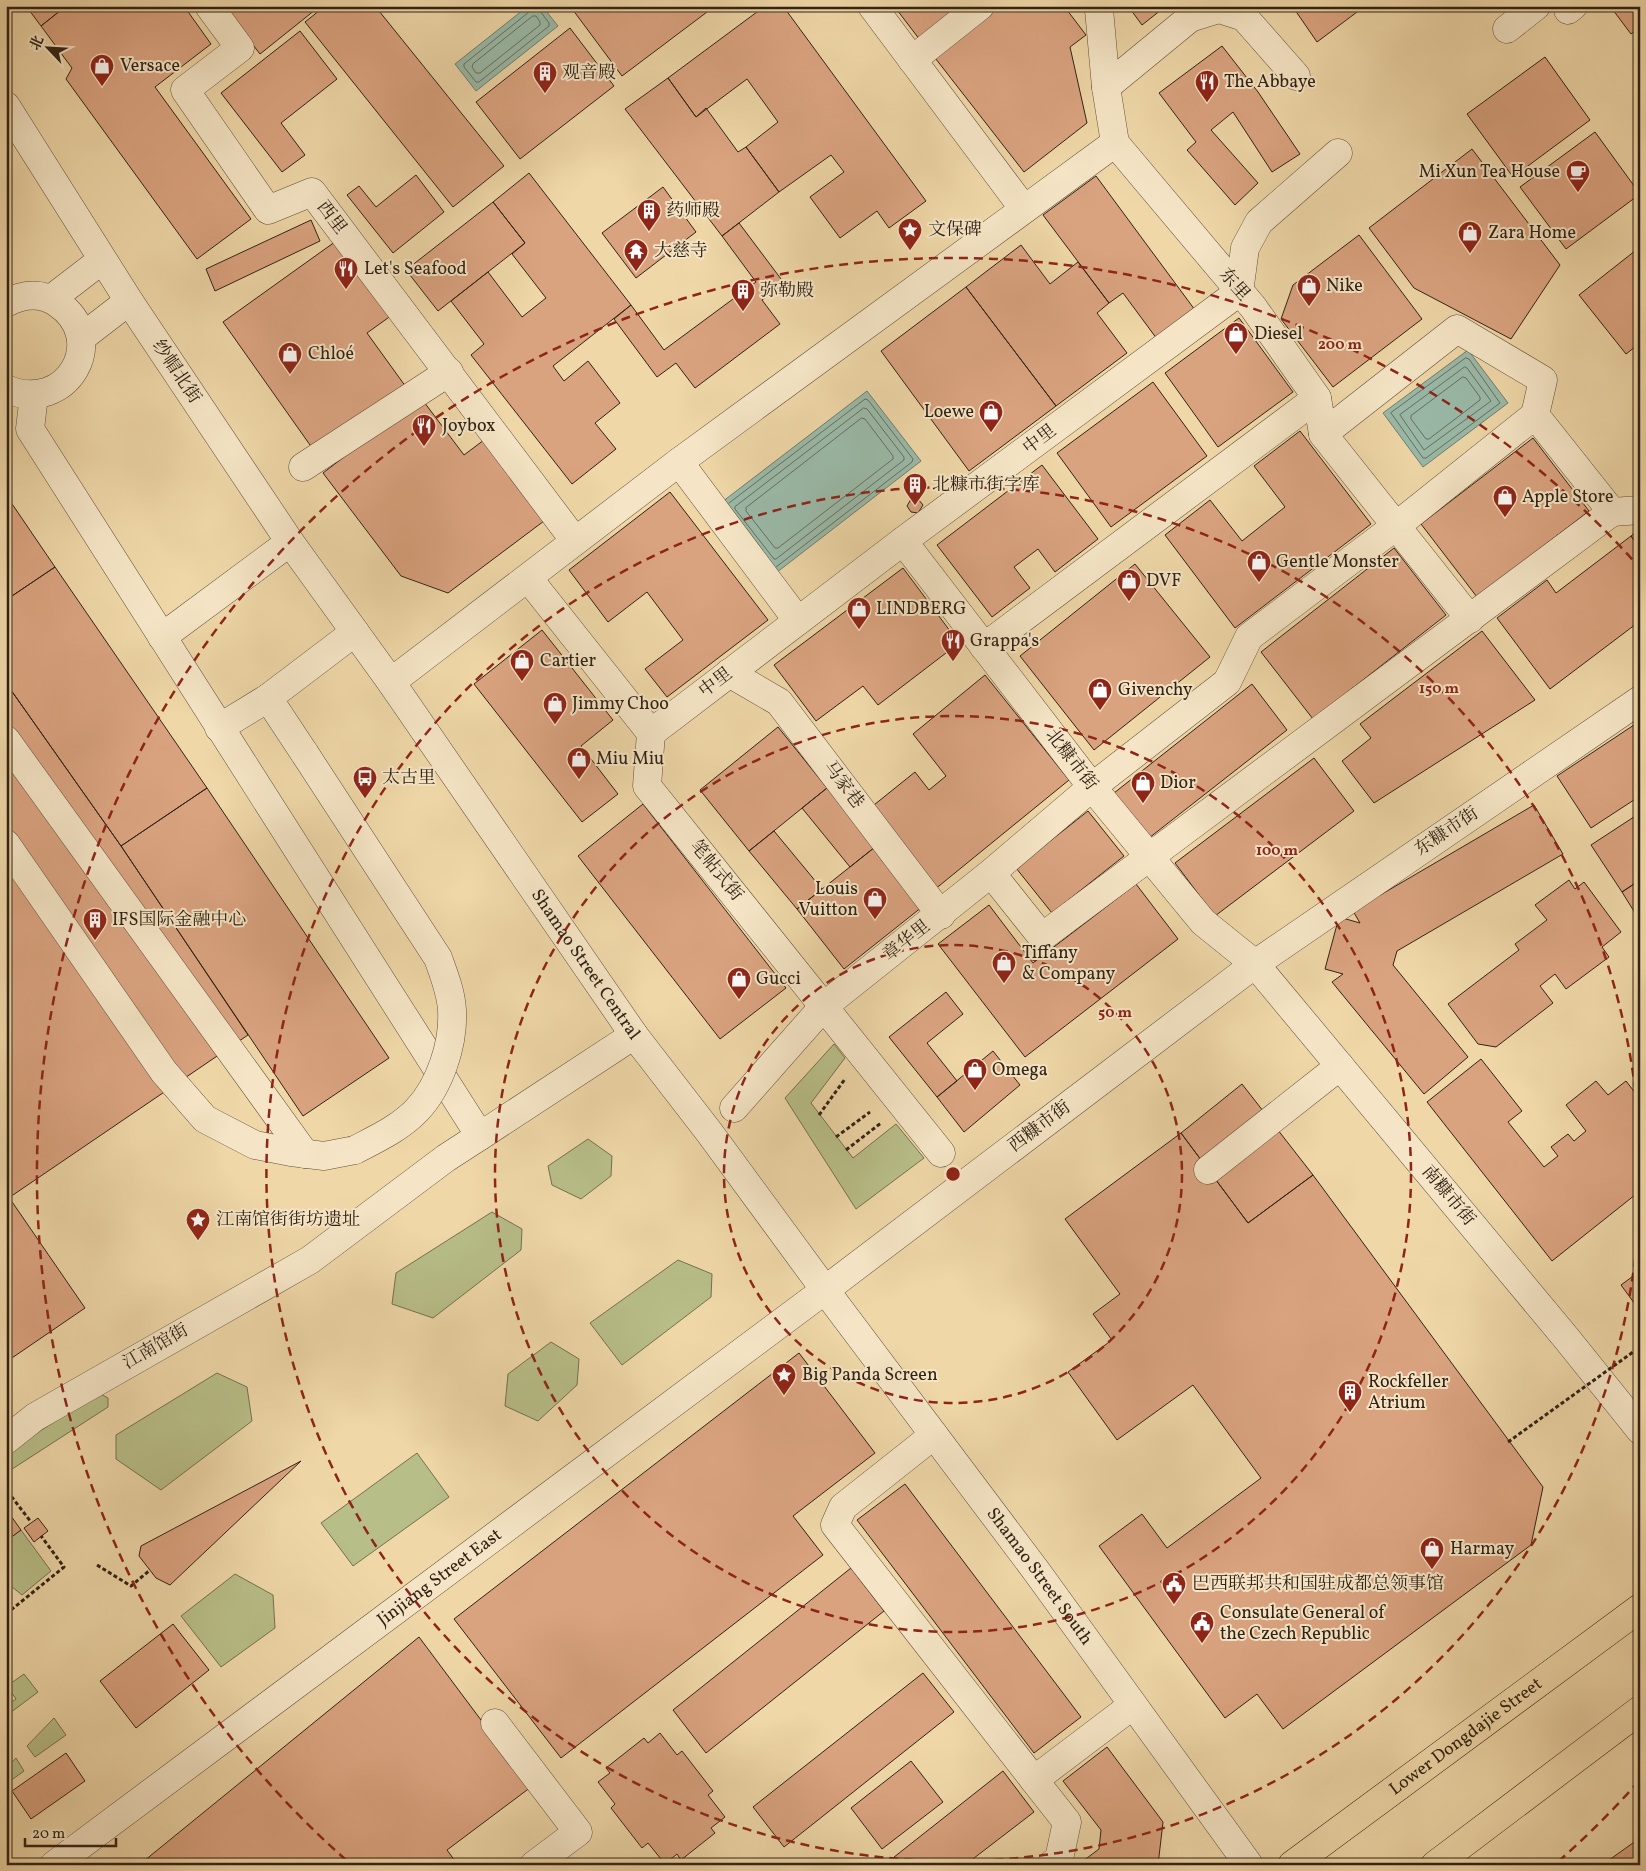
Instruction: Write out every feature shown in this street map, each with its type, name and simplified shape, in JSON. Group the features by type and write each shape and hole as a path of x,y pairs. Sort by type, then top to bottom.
{"main road":[{"name":"Lower Dongdajie Street","path":"1292,1865 1640,1608"},
{"path":"1435,1865 1640,1710"}],"street":[{"name":"西里","path":"209,6 240,48 185,90 268,210 312,192 575,541"},
{"path":"872,6 1024,209"},
{"path":"912,60 980,6"},
{"path":"391,682 679,462 1115,143 1106,87 1099,9 1097,6"},
{"path":"1507,29 1536,6"},
{"path":"1106,87 1190,18 1219,9 1244,17 1296,76"},
{"name":"纱帽北街","path":"6,106 129,301 290,542 355,632"},
{"name":"东里","path":"1115,143 1239,292 1253,306 1317,398 1323,434 1470,619"},
{"path":"1239,292 1245,248 1259,222 1338,153"},
{"path":"51,299 102,260"},
{"name":"中里","path":"651,733 1239,292"},
{"path":"6,303 17,298 34,295 51,299 65,308 75,322 81,338 80,356 74,372 62,384 49,392 34,395 18,394 6,388"},
{"path":"81,338 129,301"},
{"path":"1323,434 1457,330 1543,380 1535,415 1612,512"},
{"path":"303,467 449,372"},
{"path":"34,395 30,428 480,1136"},
{"path":"984,647 1317,398"},
{"name":"章华里","path":"734,1108 824,1006 992,873 1092,787 1227,682 1249,637 1396,526 1535,415"},
{"path":"679,462 798,621"},
{"path":"992,873 1042,937 1612,512 1640,510"},
{"path":"162,637 290,542"},
{"name":"北糠市街","path":"904,542 1092,787 1203,922 1255,964"},
{"path":"528,578 651,733"},
{"path":"219,728 268,698 355,632"},
{"name":"Shamao Street Central","path":"355,632 634,1035 709,1132 824,1290"},
{"name":"马家巷","path":"730,673 779,702 941,914"},
{"path":"6,844 164,1072 206,1119 254,1144 324,1156 355,1150 388,1133 417,1111 431,1092 443,1064 450,1039 452,1011 448,986 438,958 268,698"},
{"name":"东糠市街","path":"1255,964 1640,700"},
{"name":"笔帖式街","path":"651,733 647,786 941,1153"},
{"path":"6,740 305,1154"},
{"path":"407,914 438,959 451,1012 445,1048 439,1056 431,1059"},
{"name":"南糠市街","path":"1255,964 1567,1339 1640,1430"},
{"name":"西糠市街","path":"824,1290 1255,964"},
{"name":"江南馆街","path":"6,1440 35,1417 310,1260 446,1158 634,1035"},
{"path":"1208,1170 1340,1066"},
{"name":"Shamao Street South","path":"824,1290 1037,1572 1249,1865"},
{"name":"Jinjiang Street East","path":"54,1865 824,1290"},
{"path":"934,1435 843,1507 835,1525 1067,1822 1059,1859 1051,1865"},
{"path":"1034,1780 1134,1705"},
{"path":"494,1723 578,1832 534,1865"}],"path":[{"path":"819,1115 846,1077"},
{"path":"836,1137 872,1110"},
{"path":"846,1150 888,1118"},
{"path":"1508,1442 1640,1347"},
{"path":"6,1499 12,1496 31,1522"},
{"path":"6,1614 64,1567 41,1536"},
{"path":"96,1565 131,1586 150,1570"}],"green space":[{"path":"834,1044 845,1058 811,1103 853,1158 896,1124 924,1158 856,1209 785,1098"},
{"path":"588,1139 612,1156 611,1176 581,1199 552,1185 548,1166"},
{"path":"492,1212 522,1229 521,1250 433,1318 392,1304 396,1273"},
{"path":"678,1260 712,1274 711,1297 622,1365 590,1323"},
{"path":"551,1342 579,1359 577,1385 538,1421 505,1406 508,1374"},
{"path":"217,1373 247,1387 252,1421 161,1490 116,1459 116,1435"},
{"path":"99,1393 108,1398 108,1407 6,1473 6,1453"},
{"path":"417,1453 449,1497 353,1566 321,1523"},
{"path":"21,1530 51,1571 22,1595 6,1582 6,1541"},
{"path":"235,1574 273,1595 275,1628 221,1667 181,1616"},
{"path":"24,1674 38,1692 6,1716 6,1706 16,1699 7,1686"},
{"path":"54,1718 66,1735 35,1757 27,1746"},
{"path":"16,1758 24,1771 6,1784 6,1768"}],"water":[{"path":"528,6 542,6 558,26 476,91 455,64"},
{"path":"1468,350 1508,403 1423,467 1383,413"},
{"path":"867,391 921,461 772,576 718,505"}],"building":[{"path":"26,6 66,6 41,26"},
{"path":"66,6 184,6 211,44 155,87 251,219 197,259 66,79 72,68 41,26"},
{"path":"223,6 312,6 315,10 260,54"},
{"path":"325,6 375,6 504,166 453,207 305,22"},
{"path":"570,6 650,8 715,6 622,76"},
{"path":"765,6 783,6 926,201 889,228 877,211 840,238 810,197 844,172 831,155 779,192 746,147 778,122 747,79 696,117 668,78"},
{"path":"894,6 963,6 920,40"},
{"path":"993,6 1064,6 1086,35 1070,47 1087,123 1024,172 932,54"},
{"path":"1128,6 1166,6 1142,25"},
{"path":"1300,6 1365,6 1317,42 1295,10"},
{"path":"1610,6 1640,6 1640,27 1631,34"},
{"name":"观音殿","path":"570,28 614,86 520,159 476,102"},
{"path":"300,31 337,79 281,123 305,155 282,172 221,93"},
{"path":"1222,46 1258,92 1300,154 1272,172 1233,112 1211,130 1258,183 1235,205 1187,150 1196,142 1159,93"},
{"path":"1545,57 1590,120 1513,177 1467,114"},
{"path":"668,78 696,117 706,108 738,152 746,147 779,192 722,236 625,109"},
{"path":"1595,132 1640,194 1566,249 1520,187"},
{"path":"1472,149 1560,265 1511,339 1414,288 1369,228"},
{"path":"529,173 631,305 553,366 564,381 588,361 620,403 595,423 616,449 572,484 471,355 484,344 451,301 488,272 522,317 546,298 512,254 525,243 493,202"},
{"path":"416,175 444,212 393,253 347,195 359,186 376,207"},
{"path":"1096,176 1195,310 1157,339 1123,293 1109,303 1043,215"},
{"name":"药师殿","path":"663,187 696,232 636,278 602,233"},
{"path":"493,202 525,243 438,311 406,270"},
{"path":"311,220 320,241 215,291 206,269"},
{"name":"弥勒殿","path":"739,223 784,283 762,300 780,324 695,388 676,363 657,377 614,319 631,305 664,350 756,282 722,236"},
{"path":"1359,235 1422,319 1333,387 1281,319 1293,285"},
{"path":"339,239 392,315 367,333 406,387 315,452 223,322"},
{"path":"1021,245 1050,284 1078,262 1109,303 1097,313 1127,353 1056,406 966,287"},
{"path":"1640,247 1640,353 1635,347 1626,354 1579,295"},
{"path":"966,287 1056,406 969,471 881,351"},
{"path":"1239,318 1293,392 1218,447 1165,373"},
{"path":"1153,382 1207,456 1111,527 1057,453"},
{"path":"421,398 464,455 484,440 544,521 448,593 401,576 323,473"},
{"path":"1300,431 1371,524 1235,628 1165,535 1210,500 1242,541 1285,507 1254,466"},
{"name":"Apple Store","path":"1533,438 1589,511 1477,597 1421,524"},
{"path":"1042,465 1098,539 1055,572 1038,549 1014,567 1030,588 992,617 937,545"},
{"path":"670,492 768,620 667,697 645,669 683,640 647,592 608,622 569,570"},
{"path":"6,495 55,567 6,600"},
{"name":"北糠市街字库","path":"911,499 918,499 923,505 918,513 911,512 907,506"},
{"path":"1640,529 1640,548 1631,536"},
{"path":"1631,536 1640,548 1640,621 1550,689 1497,618 1547,580 1556,593"},
{"path":"1394,548 1446,615 1313,719 1261,652"},
{"path":"1135,564 1210,657 1094,750 1020,656"},
{"path":"55,567 207,788 121,846 6,683 6,600"},
{"path":"903,568 959,643 878,705 863,686 816,721 774,665"},
{"path":"542,630 613,720 581,746 618,794 582,822 474,684"},
{"path":"1482,631 1535,700 1374,803 1342,761 1371,738 1360,724"},
{"path":"985,675 1069,780 934,890 869,809 915,772 929,790 946,776 913,734"},
{"name":"IFS国际金融中心","path":"6,683 121,846 248,1035 10,1197 6,1193"},
{"path":"1252,684 1287,730 1149,838 1114,793"},
{"path":"1640,721 1640,796 1591,828 1557,776"},
{"path":"778,727 827,788 749,851 700,790"},
{"path":"1314,758 1354,811 1215,916 1175,863"},
{"path":"207,788 389,1058 303,1116 121,846"},
{"path":"827,788 875,847 850,867 802,808"},
{"path":"643,804 786,988 720,1039 578,856"},
{"path":"1534,805 1563,854 1397,951 1393,965 1468,1057 1424,1094 1332,982 1343,974 1325,969 1339,917 1360,923 1353,911"},
{"path":"1088,811 1124,856 1052,913 1016,868"},
{"path":"1640,813 1640,880 1622,892 1591,845"},
{"path":"774,831 822,889 797,909 749,851"},
{"path":"875,847 922,907 844,969 797,909"},
{"path":"1569,880 1575,889 1584,882 1621,932 1602,947 1609,957 1566,989 1555,974 1540,986 1553,1003 1496,1047 1478,1044 1448,1004 1519,950 1515,944 1547,920 1535,905"},
{"path":"1640,880 1640,921 1622,892"},
{"path":"1136,884 1178,939 1025,1057 938,944 989,905 1033,963"},
{"path":"946,992 963,1014 927,1043 957,1081 937,1097 889,1037"},
{"path":"993,1051 1020,1085 964,1132 937,1097"},
{"path":"1481,1059 1522,1111 1508,1122 1544,1167 1558,1156 1551,1147 1568,1134 1574,1141 1586,1131 1566,1105 1596,1081 1608,1095 1626,1081 1640,1099 1640,1191 1552,1261 1427,1102"},
{"path":"1242,1084 1313,1175 1248,1223 1181,1133"},
{"name":"Rockfeller Atrium","path":"1181,1133 1248,1223 1313,1175 1543,1487 1531,1545 1283,1729 1257,1694 1225,1718 1099,1546 1142,1514 1167,1548 1261,1478 1193,1385 1117,1440 1068,1372 1112,1340 1093,1314 1120,1294 1065,1219"},
{"path":"6,1193 85,1308 6,1362"},
{"path":"1640,1271 1640,1311 1621,1285"},
{"path":"799,1353 875,1453 793,1516 823,1555 561,1758 454,1619"},
{"path":"301,1461 170,1585 156,1578 139,1556 141,1546"},
{"path":"905,1484 1081,1717 1034,1753 857,1520"},
{"path":"6,1509 21,1530 6,1541"},
{"path":"38,1518 48,1531 34,1542 24,1528"},
{"path":"851,1568 884,1611 706,1753 673,1710"},
{"path":"173,1624 209,1670 136,1728 100,1681"},
{"path":"419,1637 531,1787 447,1850 458,1865 139,1865"},
{"path":"923,1673 954,1712 784,1847 753,1807"},
{"path":"660,1733 677,1755 682,1751 713,1791 708,1795 725,1817 711,1828 715,1833 681,1860 677,1854 665,1864 648,1843 642,1848 611,1808 615,1804 598,1782 610,1773 606,1768 644,1738 648,1743"},
{"path":"1107,1747 1163,1822 1158,1865 1086,1865 1083,1861 1099,1849 1101,1830 1063,1781"},
{"path":"66,1753 85,1781 31,1819 12,1791"},
{"path":"911,1761 943,1802 882,1849 851,1808"},
{"path":"1003,1771 1034,1812 965,1865 884,1865"},
{"path":"1640,1838 1640,1865 1602,1865"}],"place":[{"name":"Versace","path":"102,87"},
{"name":"观音殿","path":"545,94"},
{"name":"The Abbaye","path":"1207,103"},
{"name":"Mi Xun Tea House","path":"1578,193"},
{"name":"药师殿","path":"649,232"},
{"name":"文保碑","path":"910,251"},
{"name":"Zara Home","path":"1470,254"},
{"name":"大慈寺","path":"636,272"},
{"name":"Let's Seafood","path":"346,290"},
{"name":"Nike","path":"1309,307"},
{"name":"弥勒殿","path":"743,312"},
{"name":"Diesel","path":"1236,355"},
{"name":"Chloé","path":"290,375"},
{"name":"Loewe","path":"991,433"},
{"name":"Joybox","path":"424,447"},
{"name":"北糠市街字库","path":"915,506"},
{"name":"Apple Store","path":"1505,518"},
{"name":"Gentle Monster","path":"1259,583"},
{"name":"DVF","path":"1129,602"},
{"name":"LINDBERG","path":"859,630"},
{"name":"Grappa's","path":"953,662"},
{"name":"Cartier","path":"522,682"},
{"name":"Givenchy","path":"1100,711"},
{"name":"Jimmy Choo","path":"555,725"},
{"name":"Miu Miu","path":"579,780"},
{"name":"太古里","path":"365,799"},
{"name":"Dior","path":"1143,804"},
{"name":"Louis Vuitton","path":"875,920"},
{"name":"IFS国际金融中心","path":"95,941"},
{"name":"Tiffany & Company","path":"1004,984"},
{"name":"Gucci","path":"739,1000"},
{"name":"Omega","path":"975,1091"},
{"name":"江南馆街街坊遗址","path":"198,1241"},
{"name":"Big Panda Screen","path":"784,1396"},
{"name":"Rockfeller Atrium","path":"1350,1413"},
{"name":"Harmay","path":"1432,1570"},
{"name":"巴西联邦共和国驻成都总领事馆","path":"1174,1605"},
{"name":"Consulate General of the Czech Republic","path":"1202,1644"}]}
